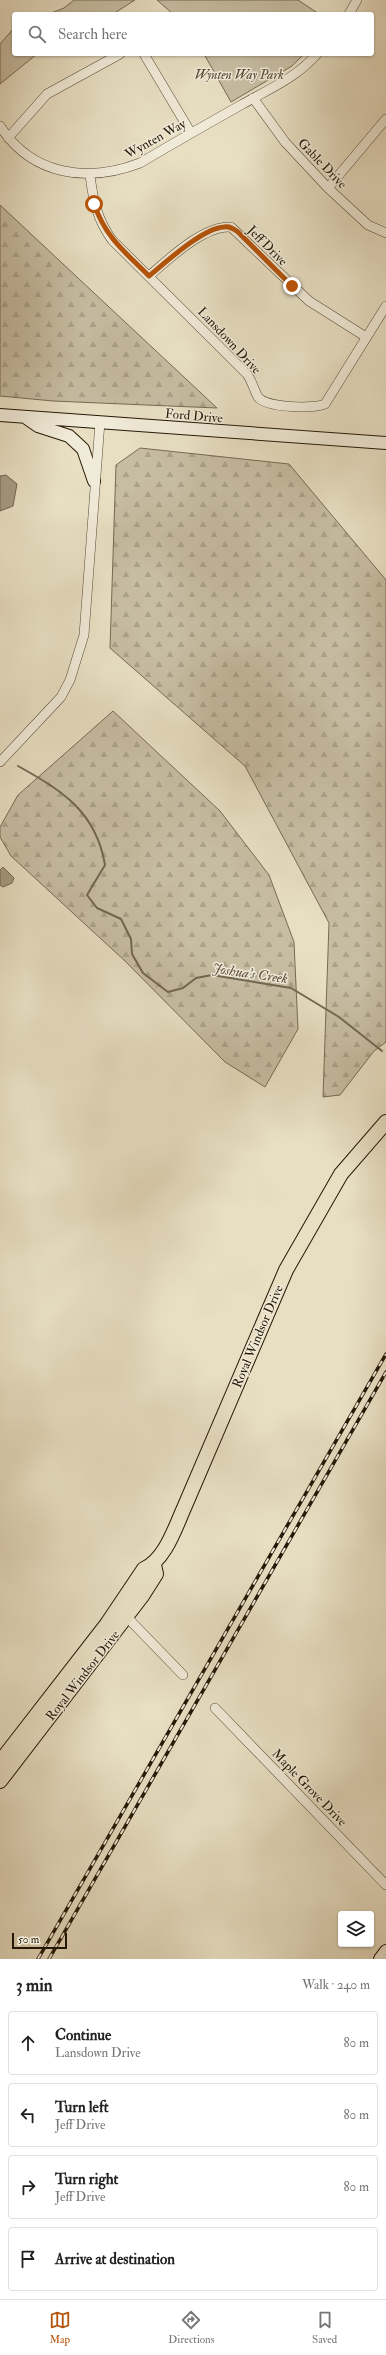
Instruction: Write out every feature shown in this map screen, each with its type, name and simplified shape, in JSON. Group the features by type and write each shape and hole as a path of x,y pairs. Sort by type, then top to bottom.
{"main road":[{"name":"Ford Drive","path":"0,415 386,443"},
{"path":"24,416 38,426 69,436 83,449 94,481"},
{"name":"Royal Windsor Drive","path":"0,1762 156,1574 154,1564 181,1514 286,1270 342,1174 386,1122"},
{"name":"Royal Windsor Drive","path":"0,1781 123,1613"},
{"path":"380,1959 386,1951"}],"street":[{"path":"350,12 357,0"},
{"path":"8,138 47,94 116,56"},
{"path":"145,56 191,133"},
{"name":"Wynten Way","path":"0,126 8,138 38,162 68,172 90,175 120,171 140,163 292,76 305,67 315,56"},
{"name":"Gable Drive","path":"253,98 285,142 328,188 368,225 386,233"},
{"path":"328,188 386,119"},
{"name":"Lansdown Drive","path":"90,175 94,204 101,224 112,240 247,374 258,397 271,404 318,407 325,404 386,306"},
{"name":"Jeff Drive","path":"149,276 181,249 213,230 231,227 309,301 366,337"},
{"path":"0,762 61,697 70,680 84,635 94,481 100,422"},
{"path":"123,1613 183,1675"},
{"name":"Maple Grove Drive","path":"215,1708 386,1885"}],"green space":[{"path":"74,0 135,0 116,12 54,12 64,8"},
{"path":"157,0 298,0 316,12 171,12"},
{"path":"12,30 12,56 35,56 0,84 0,44"},
{"name":"Wynten Way Park","path":"205,56 302,56 292,66 231,102"},
{"path":"0,205 217,408 53,401 0,396"},
{"path":"140,448 289,464 386,580 386,1042 374,1051 340,1095 323,1097 329,923 245,766 110,648 116,465"},
{"path":"113,711 220,811 269,875 294,942 298,1029 265,1087 225,1062 125,961 11,856 0,837 0,827 18,795"}],"shaded area":[{"path":"6,475 17,484 13,506 0,511 0,476"},
{"path":"3,867 14,878 12,883 3,887 0,885 0,870"}],"waterway":[{"name":"Joshua's Creek","path":"18,766 48,784 74,804 85,816 94,830 105,865 87,895 97,908 121,919 131,939 132,954 143,973 168,992 183,988 196,978 212,975 291,988 339,1017 382,1051"}],"railway":[{"path":"38,1959 386,1354"},
{"path":"49,1959 386,1372"}],"route":[{"path":"94,204 101,224 112,240 149,276 181,249 213,230 231,227 238,232 292,286"}]}
